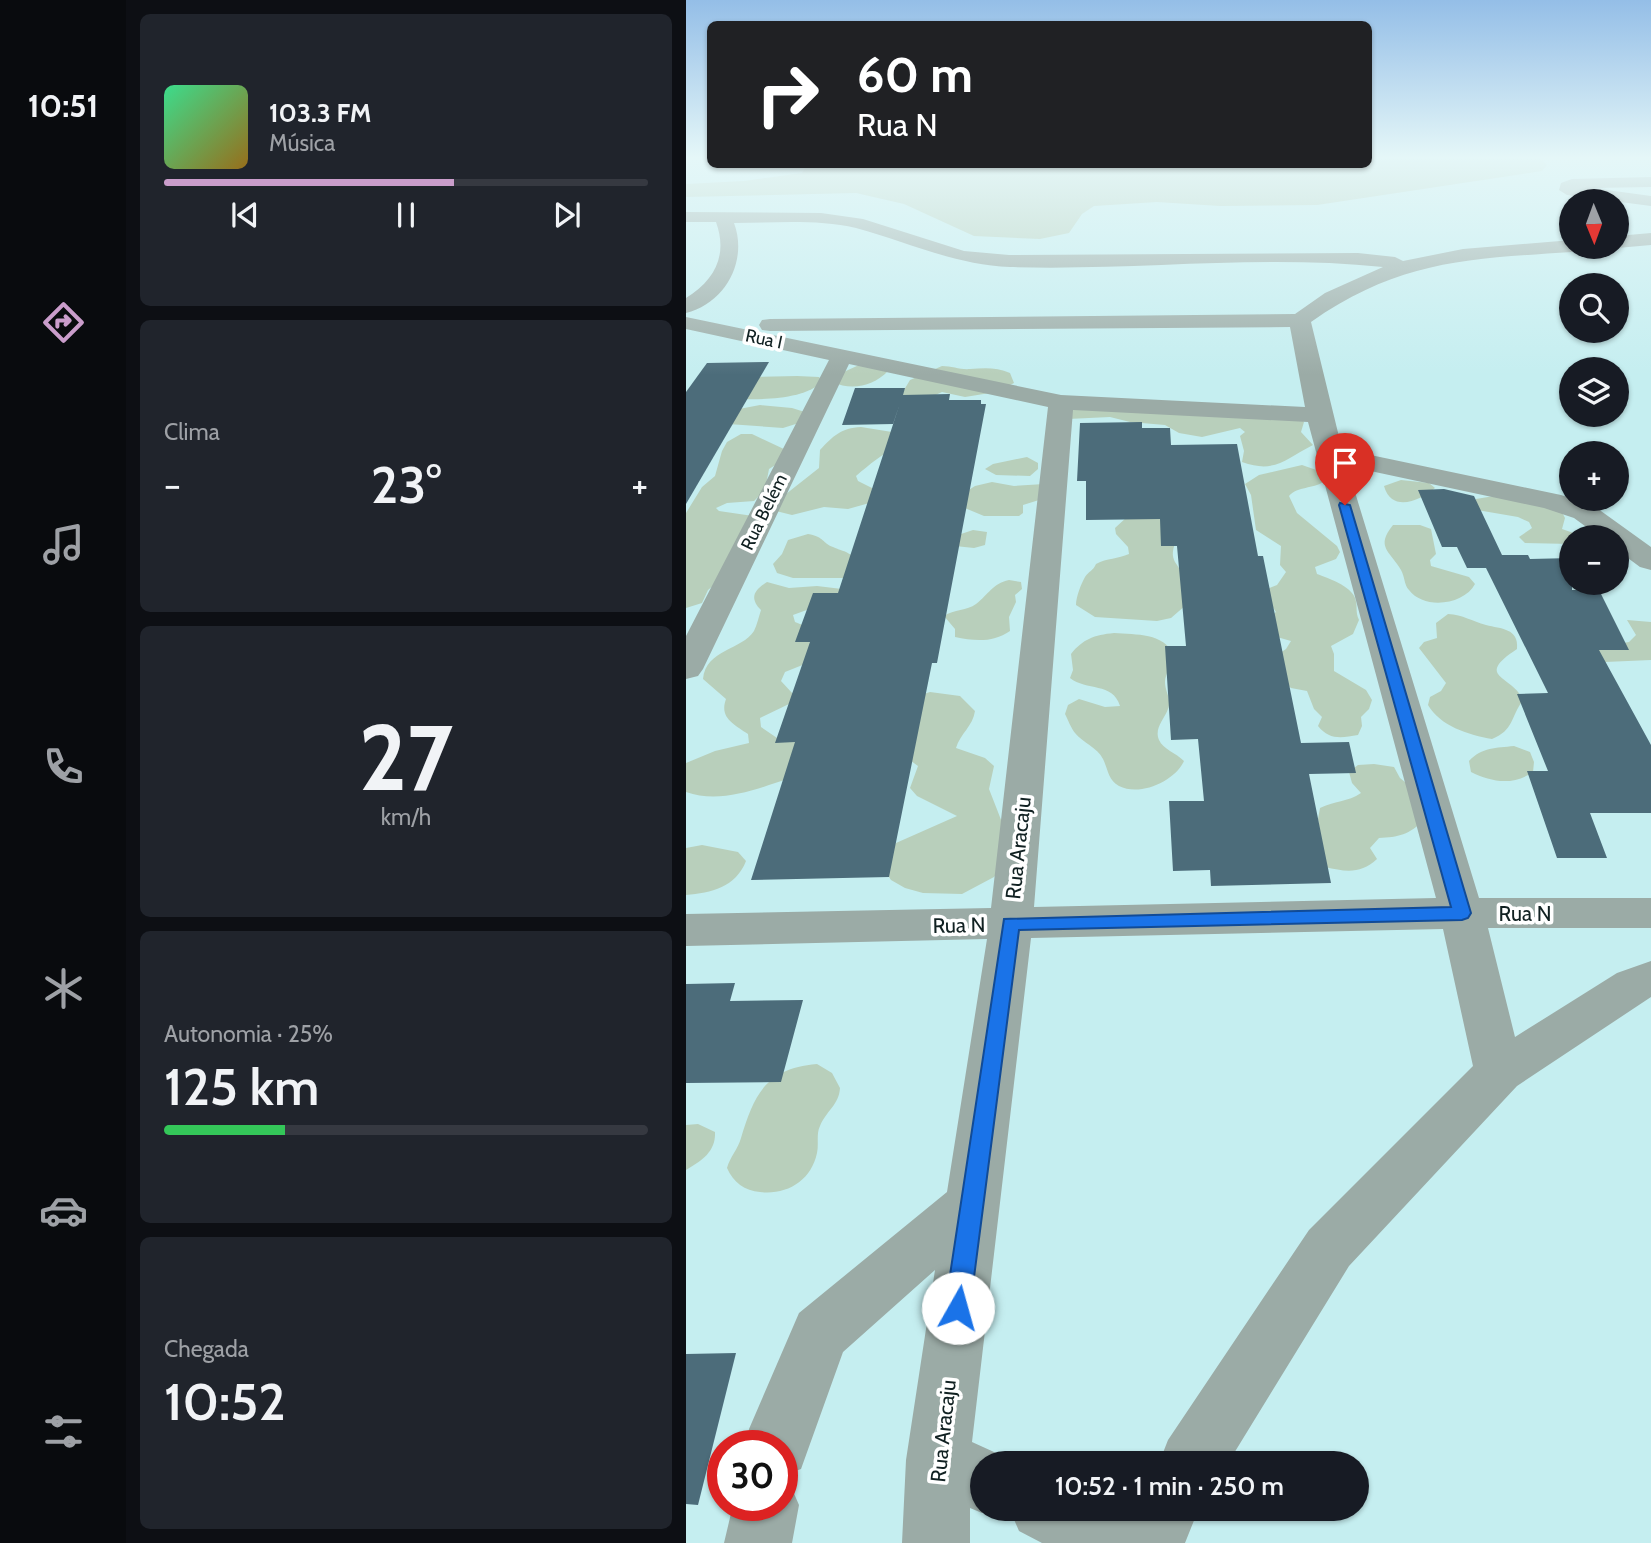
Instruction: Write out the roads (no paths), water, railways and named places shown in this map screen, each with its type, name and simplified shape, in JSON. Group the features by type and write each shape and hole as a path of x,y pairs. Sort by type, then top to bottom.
{"street":[{"path":"686,307 707,293 731,264 730,231"},
{"path":"882,231 962,256 1009,261 1358,259 1407,264"},
{"path":"1629,241 1651,239"},
{"path":"692,324 1300,320 1322,303 1361,280 1407,264 1463,254 1559,247"},
{"path":"1300,320 1319,415 1462,913 1499,1072"},
{"name":"Rua I","path":"692,324 1061,402 1319,415"},
{"name":"Rua Belém","path":"686,669 842,356"},
{"name":"Rua Aracaju","path":"936,1543 960,1470 971,1206 1011,923 1061,402"},
{"path":"1330,454 1551,501 1584,512 1651,561"},
{"name":"Rua N","path":"686,930 1462,913 1651,913"},
{"path":"1199,1451 1329,1248 1499,1072 1633,985 1651,978"},
{"path":"781,1430 820,1334 869,1289 971,1206"},
{"path":"758,1543 763,1521"},
{"path":"1069,1521 1116,1543"},
{"path":"1151,1543 1160,1521"}]}
